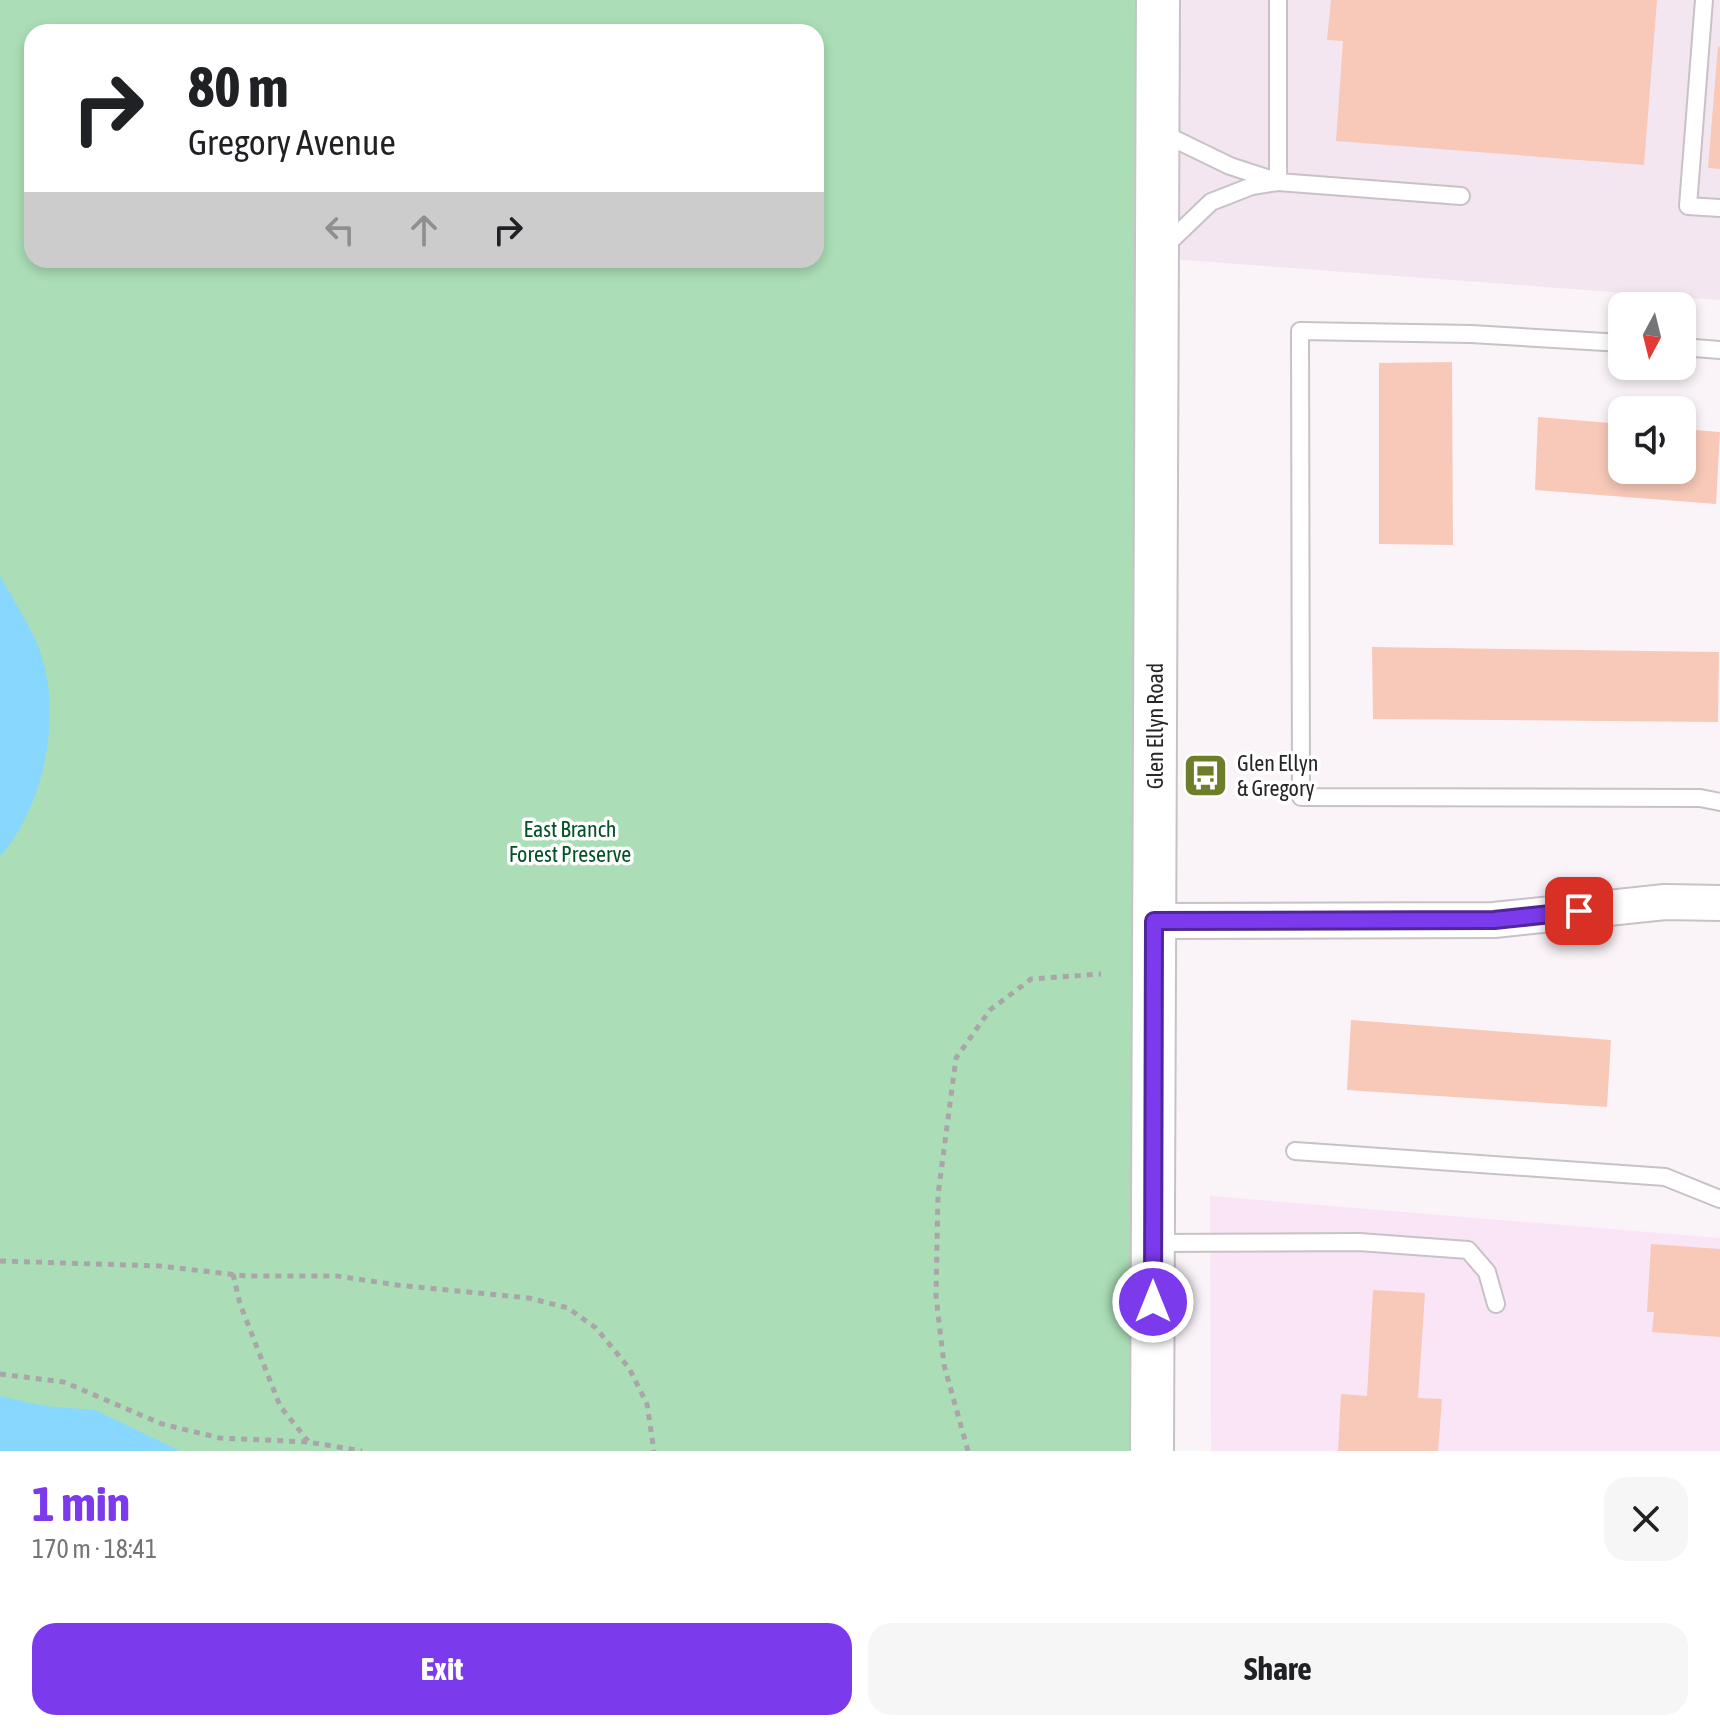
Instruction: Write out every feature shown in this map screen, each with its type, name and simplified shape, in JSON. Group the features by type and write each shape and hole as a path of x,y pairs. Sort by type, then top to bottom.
{"street":[{"name":"Glen Ellyn Road","path":"1152,1451 1158,0"},
{"path":"1154,921 1494,920 1665,902 1720,903"}],"lane":[{"path":"1278,0 1278,182"},
{"path":"1704,0 1688,206 1720,208"},
{"path":"1158,131 1230,166 1278,182"},
{"path":"1157,253 1211,202 1252,186 1278,182 1461,196"},
{"path":"1608,342 1471,334 1300,331 1301,797 1700,798 1720,802"},
{"path":"1696,348 1720,350"},
{"path":"1295,1151 1665,1177 1720,1199"},
{"path":"1153,1243 1359,1242 1468,1250 1487,1272 1496,1304"}],"path":[{"path":"968,1451 944,1365 936,1296 938,1195 956,1058 990,1010 1031,979 1101,974"},
{"path":"0,1261 160,1266 233,1274 337,1276 529,1298 568,1308 596,1328 629,1368 647,1404 654,1451"},
{"path":"233,1274 240,1304 280,1406 308,1442"},
{"path":"0,1374 64,1382 162,1424 220,1438 308,1442 362,1451"}],"shaded area":[{"path":"1173,0 1720,0 1720,300 1696,298 1696,292 1613,292 1170,259"},
{"path":"1210,1196 1720,1238 1720,1451 1211,1451"}],"green space":[{"name":"East Branch Forest Preserve","path":"0,0 1147,0 1139,1451 0,1451"}],"water":[{"path":"0,576 36,641 45,667 49,724 39,783 16,835 0,857"},
{"path":"0,1396 44,1406 95,1410 180,1451 0,1451"}],"building":[{"path":"1331,0 1657,0 1644,165 1336,141 1343,41 1327,40"},
{"path":"1720,47 1720,169 1708,168"},
{"path":"1452,362 1453,545 1379,544 1379,363"},
{"path":"1538,417 1608,423 1608,484 1696,484 1696,430 1720,432 1716,504 1535,490"},
{"path":"1372,647 1719,652 1718,722 1373,719"},
{"path":"1351,1020 1611,1040 1607,1107 1347,1090"},
{"path":"1651,1244 1720,1249 1720,1337 1652,1332 1654,1312 1647,1312"},
{"path":"1373,1290 1425,1293 1418,1398 1442,1399 1438,1451 1338,1451 1341,1394 1367,1396"}],"place":[{"name":"Glen Ellyn & Gregory","path":"1206,776"}],"route":[{"path":"1153,1302 1154,921 1494,920 1579,911"}]}
